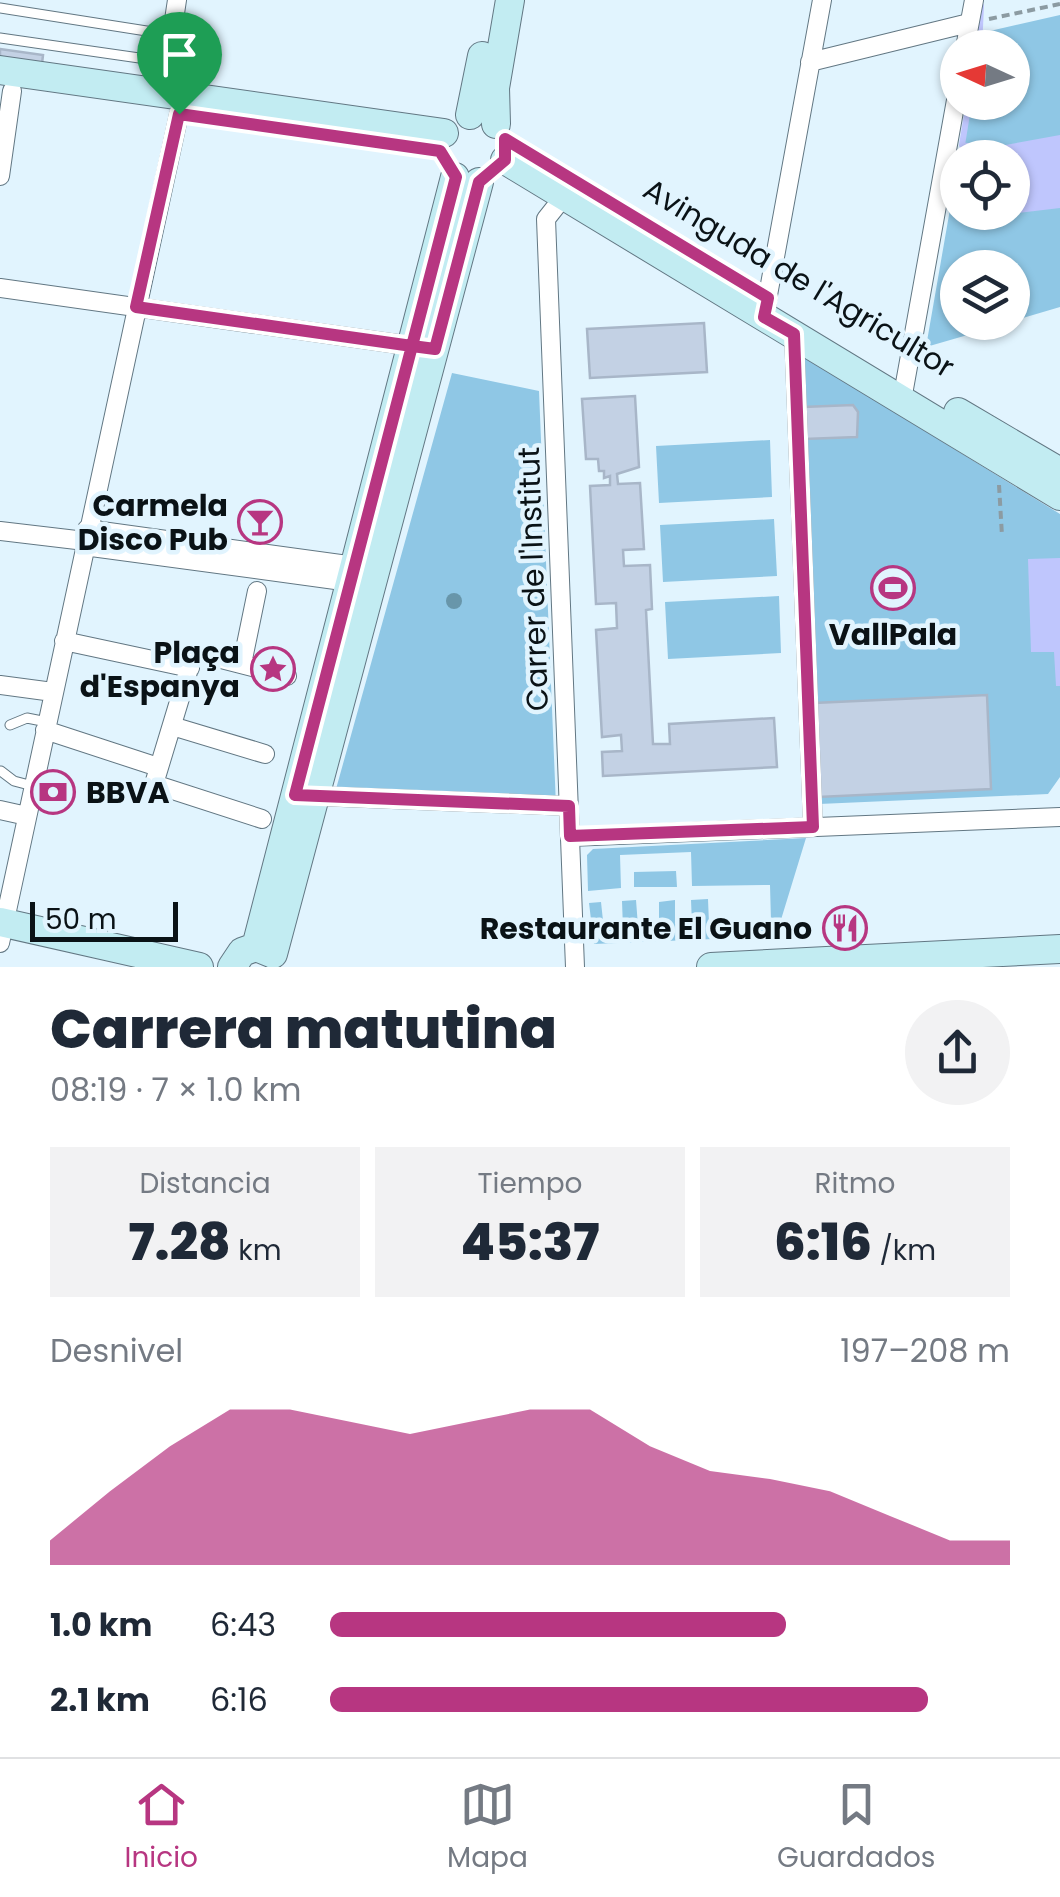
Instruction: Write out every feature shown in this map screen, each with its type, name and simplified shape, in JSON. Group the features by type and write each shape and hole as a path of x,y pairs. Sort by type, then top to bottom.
{"street":[{"path":"177,0 168,62 171,104 136,307 2,929 193,964 255,960 305,796 467,179 494,135 494,88 510,0"},
{"path":"492,0 494,135"},
{"path":"766,307 822,0"},
{"path":"968,30 974,0"},
{"path":"810,62 970,22"},
{"path":"0,176 4,84 442,142 494,135"},
{"path":"903,390 952,120"},
{"name":"Avinguda de l'Agricultor","path":"494,135 565,195 766,307 794,334 1060,472"},
{"name":"Avinguda de l'Agricultor","path":"494,135 903,390 997,458 1060,496"},
{"path":"442,142 467,179"},
{"name":"Carrer de l'Institut","path":"565,195 546,219 575,967"},
{"path":"0,288 423,347"},
{"path":"794,334 813,827"},
{"path":"0,531 363,575"},
{"path":"242,664 257,591"},
{"path":"64,641 190,668"},
{"path":"262,819 154,784 194,652 287,676"},
{"path":"0,685 53,692"},
{"path":"46,726 158,767"},
{"path":"172,726 265,754"},
{"path":"305,796 569,806"},
{"path":"570,836 1053,818 1060,800"},
{"path":"0,810 27,816"},
{"path":"712,967 1004,959 1056,949"}],"lane":[{"path":"0,8 172,35"},
{"path":"0,38 168,62"},
{"path":"10,725 28,718 46,726"},
{"path":"2,771 14,781 34,786"}],"path":[{"path":"970,22 1060,4"},
{"path":"997,458 1002,536"}],"shaded area":[{"path":"1060,15 1060,307 1030,316 1030,250 943,250 946,230 1030,230 1030,140 963,140 966,120 1030,120 1030,30 994,30"},
{"path":"1060,135 1060,208 1030,212 1030,140"},
{"path":"940,267 940,340 950,340 926,347"},
{"path":"797,352 1060,514 1060,777 1048,794 819,804"},
{"path":"452,373 539,391 556,806 336,789"},
{"path":"770,440 772,497 659,503 656,446"},
{"path":"774,519 777,576 663,582 660,525"},
{"path":"1060,558 1060,686 1056,686 1054,652 1031,652 1028,559"},
{"path":"779,596 781,653 668,659 665,602"},
{"path":"806,838 776,936 750,937 749,923 771,921 770,885 692,886 691,852 620,855 621,888 588,891 587,855 593,849"},
{"path":"676,871 677,887 634,887 634,872"},
{"path":"708,899 709,924 736,923 737,938 594,944 589,903 601,902 604,930 623,929 622,901 636,900 638,926 659,926 659,902 675,900 675,924 692,924 691,900"}],"building":[{"path":"0,49 43,55 42,64 0,58"},
{"path":"704,323 707,372 590,378 587,329"},
{"path":"635,396 639,467 617,474 618,484 640,483 644,549 623,550 624,566 650,565 652,609 646,610 653,744 670,744 669,724 774,718 777,767 603,776 602,752 622,751 621,735 602,737 596,630 617,628 616,603 596,604 590,486 610,485 610,476 604,478 604,471 599,471 598,459 586,459 582,399"},
{"path":"853,405 858,412 857,437 804,439 803,407"},
{"path":"987,695 991,789 818,797 814,703"}],"waterway":[{"path":"980,30 981,6"},
{"path":"963,140 966,120"}],"place":[{"name":"Carmela Disco Pub","path":"260,522"},
{"name":"VallPala","path":"893,588"},
{"name":"Plaça d'Espanya","path":"273,669"},
{"name":"BBVA","path":"53,792"},
{"name":"Restaurante El Guano","path":"845,928"}],"route":[{"path":"179,114 136,307 412,346 435,349 479,182 505,160 505,139 768,298 764,317 794,334 813,827 570,836 569,806 295,795 376,480 412,346 456,177 440,151 179,114"}]}
